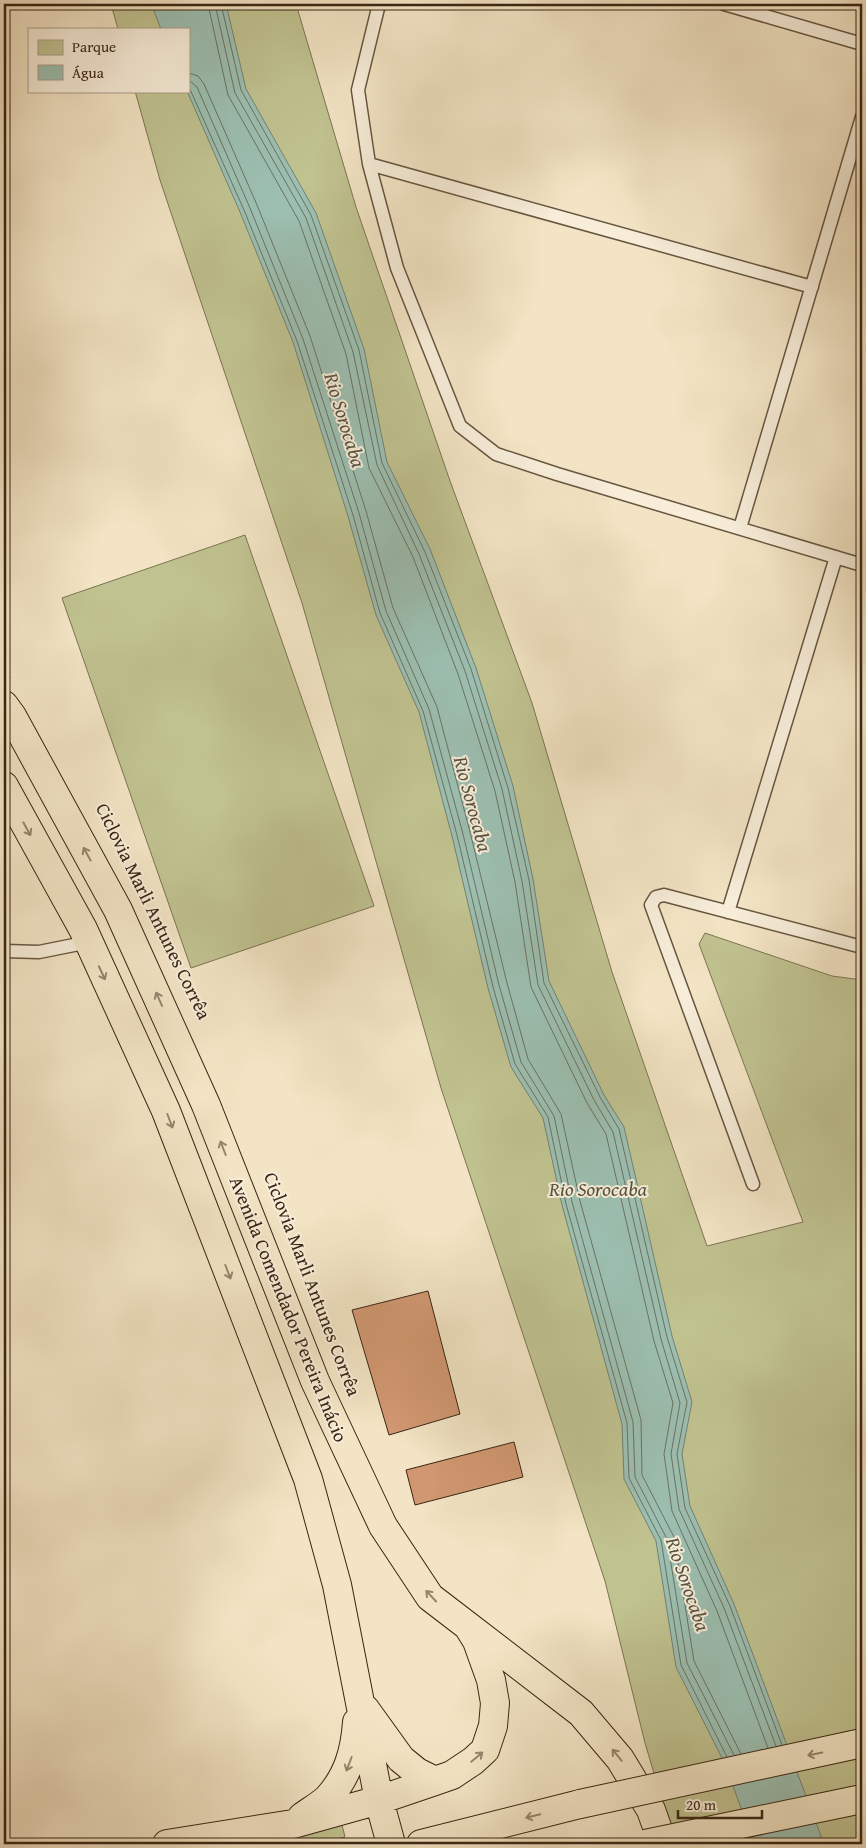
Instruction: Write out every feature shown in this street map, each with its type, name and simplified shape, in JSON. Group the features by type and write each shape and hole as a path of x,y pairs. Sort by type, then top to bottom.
{"highway":[{"name":"Avenida Comendador Pereira Inácio","path":"9,694 12,716 122,919 206,1105 315,1381 383,1526 430,1597 581,1713 620,1758 651,1810 663,1844"},
{"path":"4,786 83,929 166,1111 308,1479 337,1585 379,1800 391,1844"},
{"path":"167,1844 293,1824 379,1800 452,1775 485,1750 494,1726 495,1703 490,1680 477,1641 468,1627"},
{"path":"359,1699 401,1759 417,1772 435,1781"},
{"path":"293,1824 328,1798 346,1772 355,1748 359,1699"},
{"path":"421,1844 580,1804 862,1743"},
{"path":"645,1844 862,1800"}],"lane":[{"path":"379,4 358,90 369,164 396,268 460,426 496,454 862,565"},
{"path":"724,4 862,44"},
{"path":"740,528 862,117"},
{"path":"369,164 812,287"},
{"path":"728,912 836,557"},
{"path":"752,1184 651,905 656,897 664,896 862,947"},
{"path":"4,952 39,952 89,942"}],"path":[{"path":"4,669 9,694"}],"green space":[{"path":"111,4 296,4 356,207 450,481 532,703 612,972 707,1246 803,1222 699,944 705,933 832,976 862,980 862,1844 675,1844 645,1743 605,1581 441,1088 302,603 160,180 135,92 190,92 190,28 118,28"},
{"path":"245,535 374,906 191,968 62,598"},
{"path":"342,1825 345,1837 317,1844 255,1844"}],"water":[{"name":"Rio Sorocaba","path":"151,4 226,4 246,89 316,213 364,349 387,462 430,549 476,668 513,786 533,879 549,981 604,1095 624,1127 672,1336 692,1402 682,1454 690,1506 734,1604 824,1844 754,1844 725,1764 676,1667 656,1541 624,1479 622,1424 562,1205 543,1118 511,1067 488,988 452,836 419,712 376,615 348,516 293,342 240,212 187,92 190,92 190,28 161,28"}],"building":[{"path":"428,1291 460,1414 389,1435 352,1310"},
{"path":"514,1442 523,1477 415,1505 406,1470"}]}
